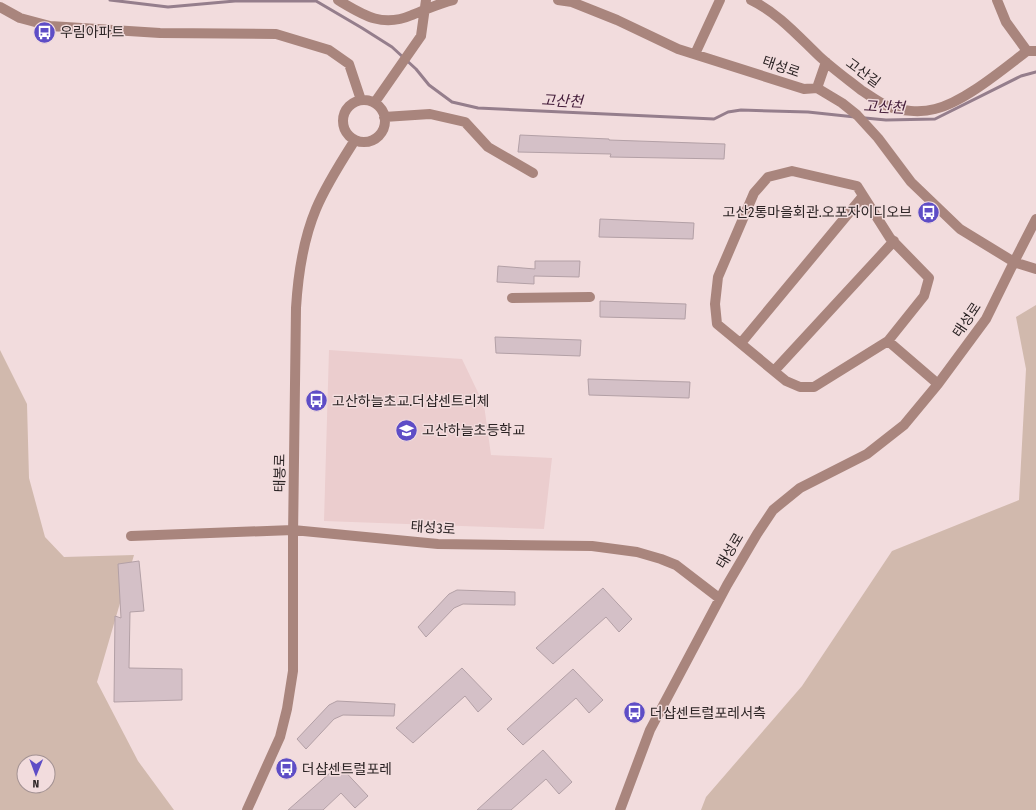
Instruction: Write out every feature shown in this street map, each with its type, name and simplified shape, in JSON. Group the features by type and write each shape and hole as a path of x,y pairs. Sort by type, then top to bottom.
{"street":[{"path":"338,0 363,15 378,19 395,20 411,16 426,5 453,0"},
{"name":"태성로","path":"558,0 572,2 617,20 678,49 804,89 817,88 842,103 857,115 878,138 911,182 960,229 1014,262 986,319 938,384 904,425 867,454 800,488 773,510 739,562 650,730 620,810"},
{"path":"695,54 720,0"},
{"name":"고산길","path":"751,0 777,17 826,62 874,98 886,106 898,109 935,109 964,96 1031,51"},
{"path":"997,0 1006,22 1031,51"},
{"path":"374,102 421,36 426,5"},
{"path":"0,7 20,18 50,26 160,33 276,34 329,50 349,64 361,100"},
{"path":"817,88 826,62"},
{"path":"361,100 374,102 380,107 384,117 384,128 375,139 362,142 355,140 345,131 343,118 345,111 349,106 361,100"},
{"path":"384,117 430,114 465,122 488,147 533,173"},
{"name":"태봉로","path":"247,810 280,737 291,688 293,671 293,530 296,308 298,282 307,238 315,210 326,188 355,140"},
{"path":"792,171 857,186 894,241 929,278 924,296 888,341 814,388 800,387 786,381 717,324 715,304 718,277 754,193 768,177 792,171"},
{"path":"741,343 863,196"},
{"path":"1036,219 1014,262 1036,269"},
{"path":"774,371 894,241"},
{"path":"512,298 590,297"},
{"path":"888,341 938,384"},
{"name":"태성3로","path":"131,536 293,530 438,544 592,546 637,552 676,565 719,598"}],"shaded area":[{"path":"1036,305 1036,810 701,810 706,797 802,686 892,551 1019,500 1026,369 1016,317"},
{"path":"0,350 27,404 29,478 45,537 64,557 134,555 97,682 138,761 174,810 0,810"},
{"name":"고산하늘초등학교","path":"329,350 462,359 484,405 491,455 552,458 544,529 324,521"}],"building":[{"path":"520,135 725,144 724,159 610,157 611,154 518,152"},
{"path":"600,219 694,223 693,239 599,237"},
{"path":"535,261 580,261 579,277 534,276 534,284 497,282 498,266 535,269"},
{"path":"600,301 686,304 685,319 600,317"},
{"path":"495,337 581,340 580,356 496,353"},
{"path":"588,379 690,382 689,398 589,395"},
{"path":"139,561 144,611 130,612 129,668 182,669 182,700 114,702 115,616 121,618 118,564"},
{"path":"603,588 632,619 619,632 606,617 553,664 536,648"},
{"path":"457,590 515,592 515,605 463,604 454,608 426,637 418,627 449,594"},
{"path":"462,668 492,699 478,712 465,696 413,743 396,728"},
{"path":"573,669 603,700 589,713 576,698 523,745 507,729"},
{"path":"337,701 395,704 394,716 343,715 334,719 306,749 297,739 329,705"},
{"path":"543,750 572,782 559,794 546,779 511,810 477,810"},
{"path":"339,765 368,796 355,808 341,793 323,810 288,810"}],"waterway":[{"name":"고산천","path":"110,0 168,7 235,1 316,1 392,47 416,69 429,85 452,102 478,108 714,119 728,112 741,110 808,112 855,117"},
{"name":"고산천","path":"865,118 886,120 935,119 1021,76 1036,72"}],"place":[{"name":"우림아파트","path":"45,32"},
{"name":"고산2통마을회관.오포자이디오브","path":"928,212"},
{"name":"고산하늘초교.더샵센트리체","path":"316,401"},
{"name":"고산하늘초등학교","path":"407,430"},
{"name":"더샵센트럴포레서측","path":"634,713"},
{"name":"더샵센트럴포레","path":"286,769"}]}
